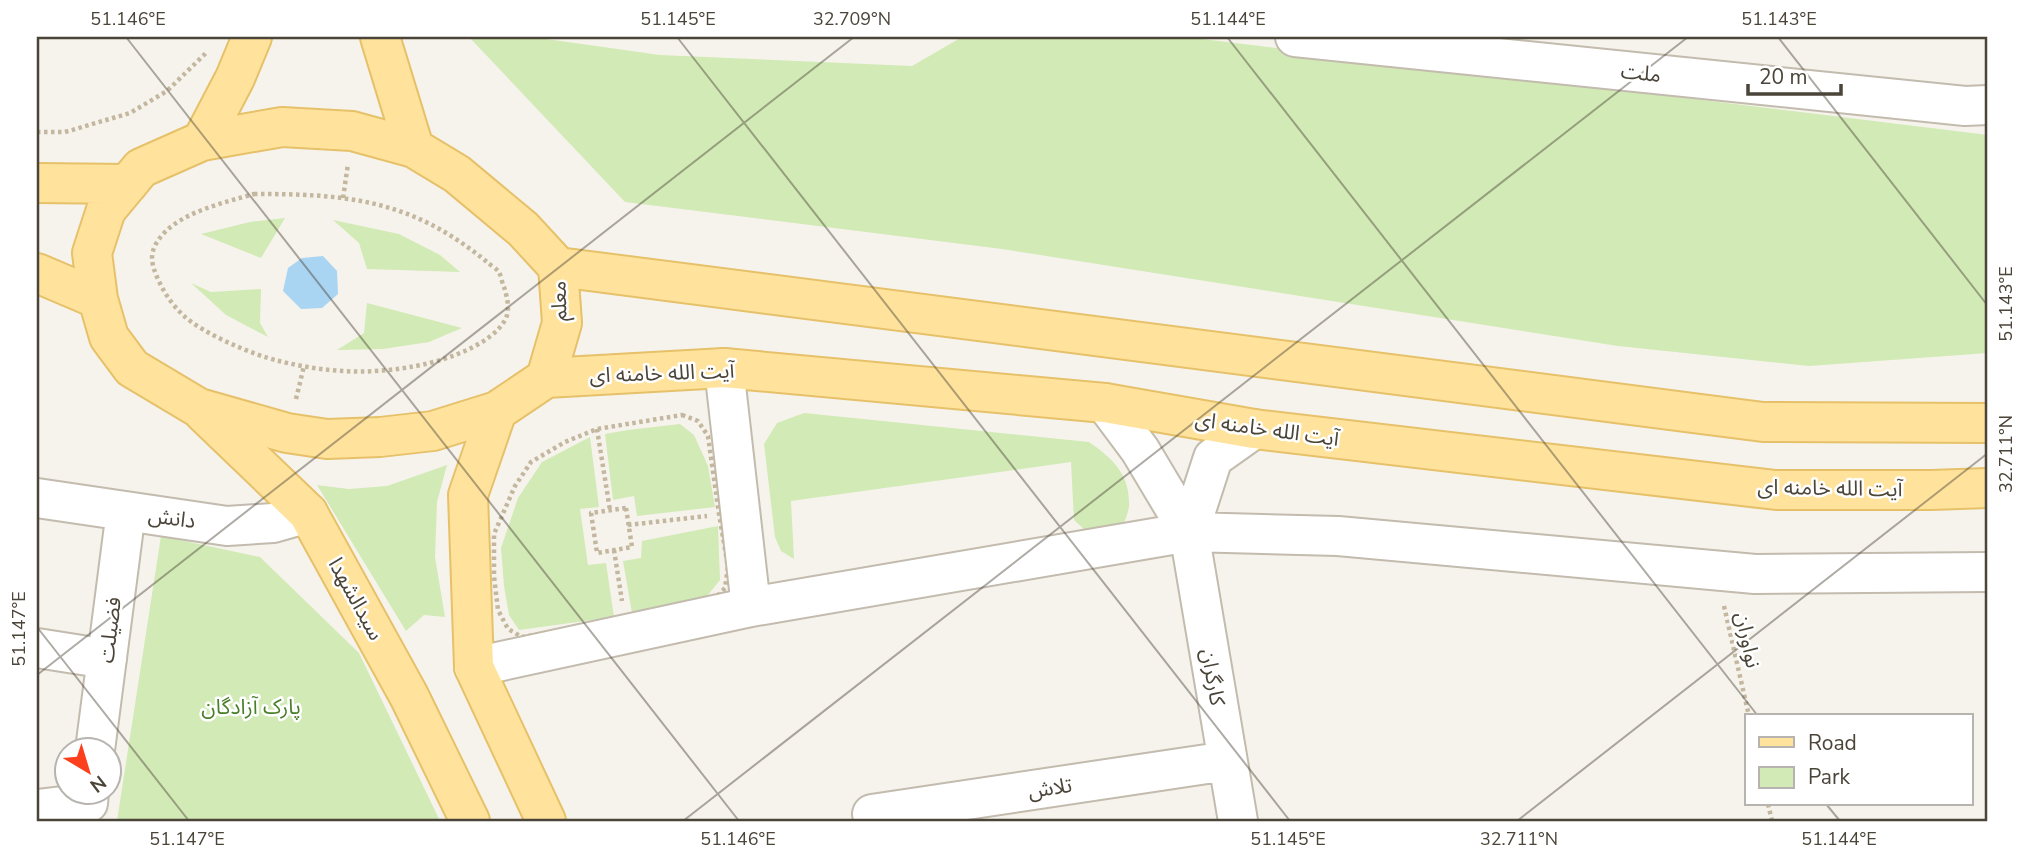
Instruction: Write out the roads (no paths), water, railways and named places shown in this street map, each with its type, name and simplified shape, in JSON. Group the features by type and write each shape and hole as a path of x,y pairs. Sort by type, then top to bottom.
{"main road":[{"path":"202,141 252,37"},
{"path":"380,37 414,148"},
{"name":"معلم","path":"282,127 352,131 414,148 457,174 523,229 558,267 562,323 546,378 498,411 433,431 380,437 327,439 287,433 199,408 132,368 110,337 98,299 92,253 106,210 141,168 202,141 282,127"},
{"path":"37,183 128,184"},
{"path":"558,267 1763,422 1988,423"},
{"path":"37,273 98,299"},
{"name":"آیت الله خامنه ای","path":"546,378 724,368 1105,403 1254,429 1776,490 1988,488"},
{"name":"سیدالشهدا","path":"199,408 307,513 409,696 470,821"},
{"path":"498,411 468,495 474,667 546,821"}],"street":[{"name":"ملت","path":"1295,37 1965,106 1988,105"},
{"path":"724,368 751,607"},
{"path":"1105,403 1140,450 1189,532"},
{"path":"1189,532 1213,458 1254,429"},
{"name":"دانش","path":"37,498 228,526 273,523 307,513"},
{"name":"فضیلت","path":"97,736 126,511"},
{"path":"474,667 751,607 1189,532 1338,536 1755,574 1988,572"},
{"name":"کارگران","path":"1189,532 1238,821"},
{"path":"37,648 107,659"},
{"name":"تلاش","path":"872,814 1227,761"},
{"path":"37,809 62,806"}],"water":[{"path":"323,256 337,271 338,294 322,308 301,309 283,291 288,268 302,258"}],"park label":[{"name":"پارک آزادگان","path":"251,707"}]}
